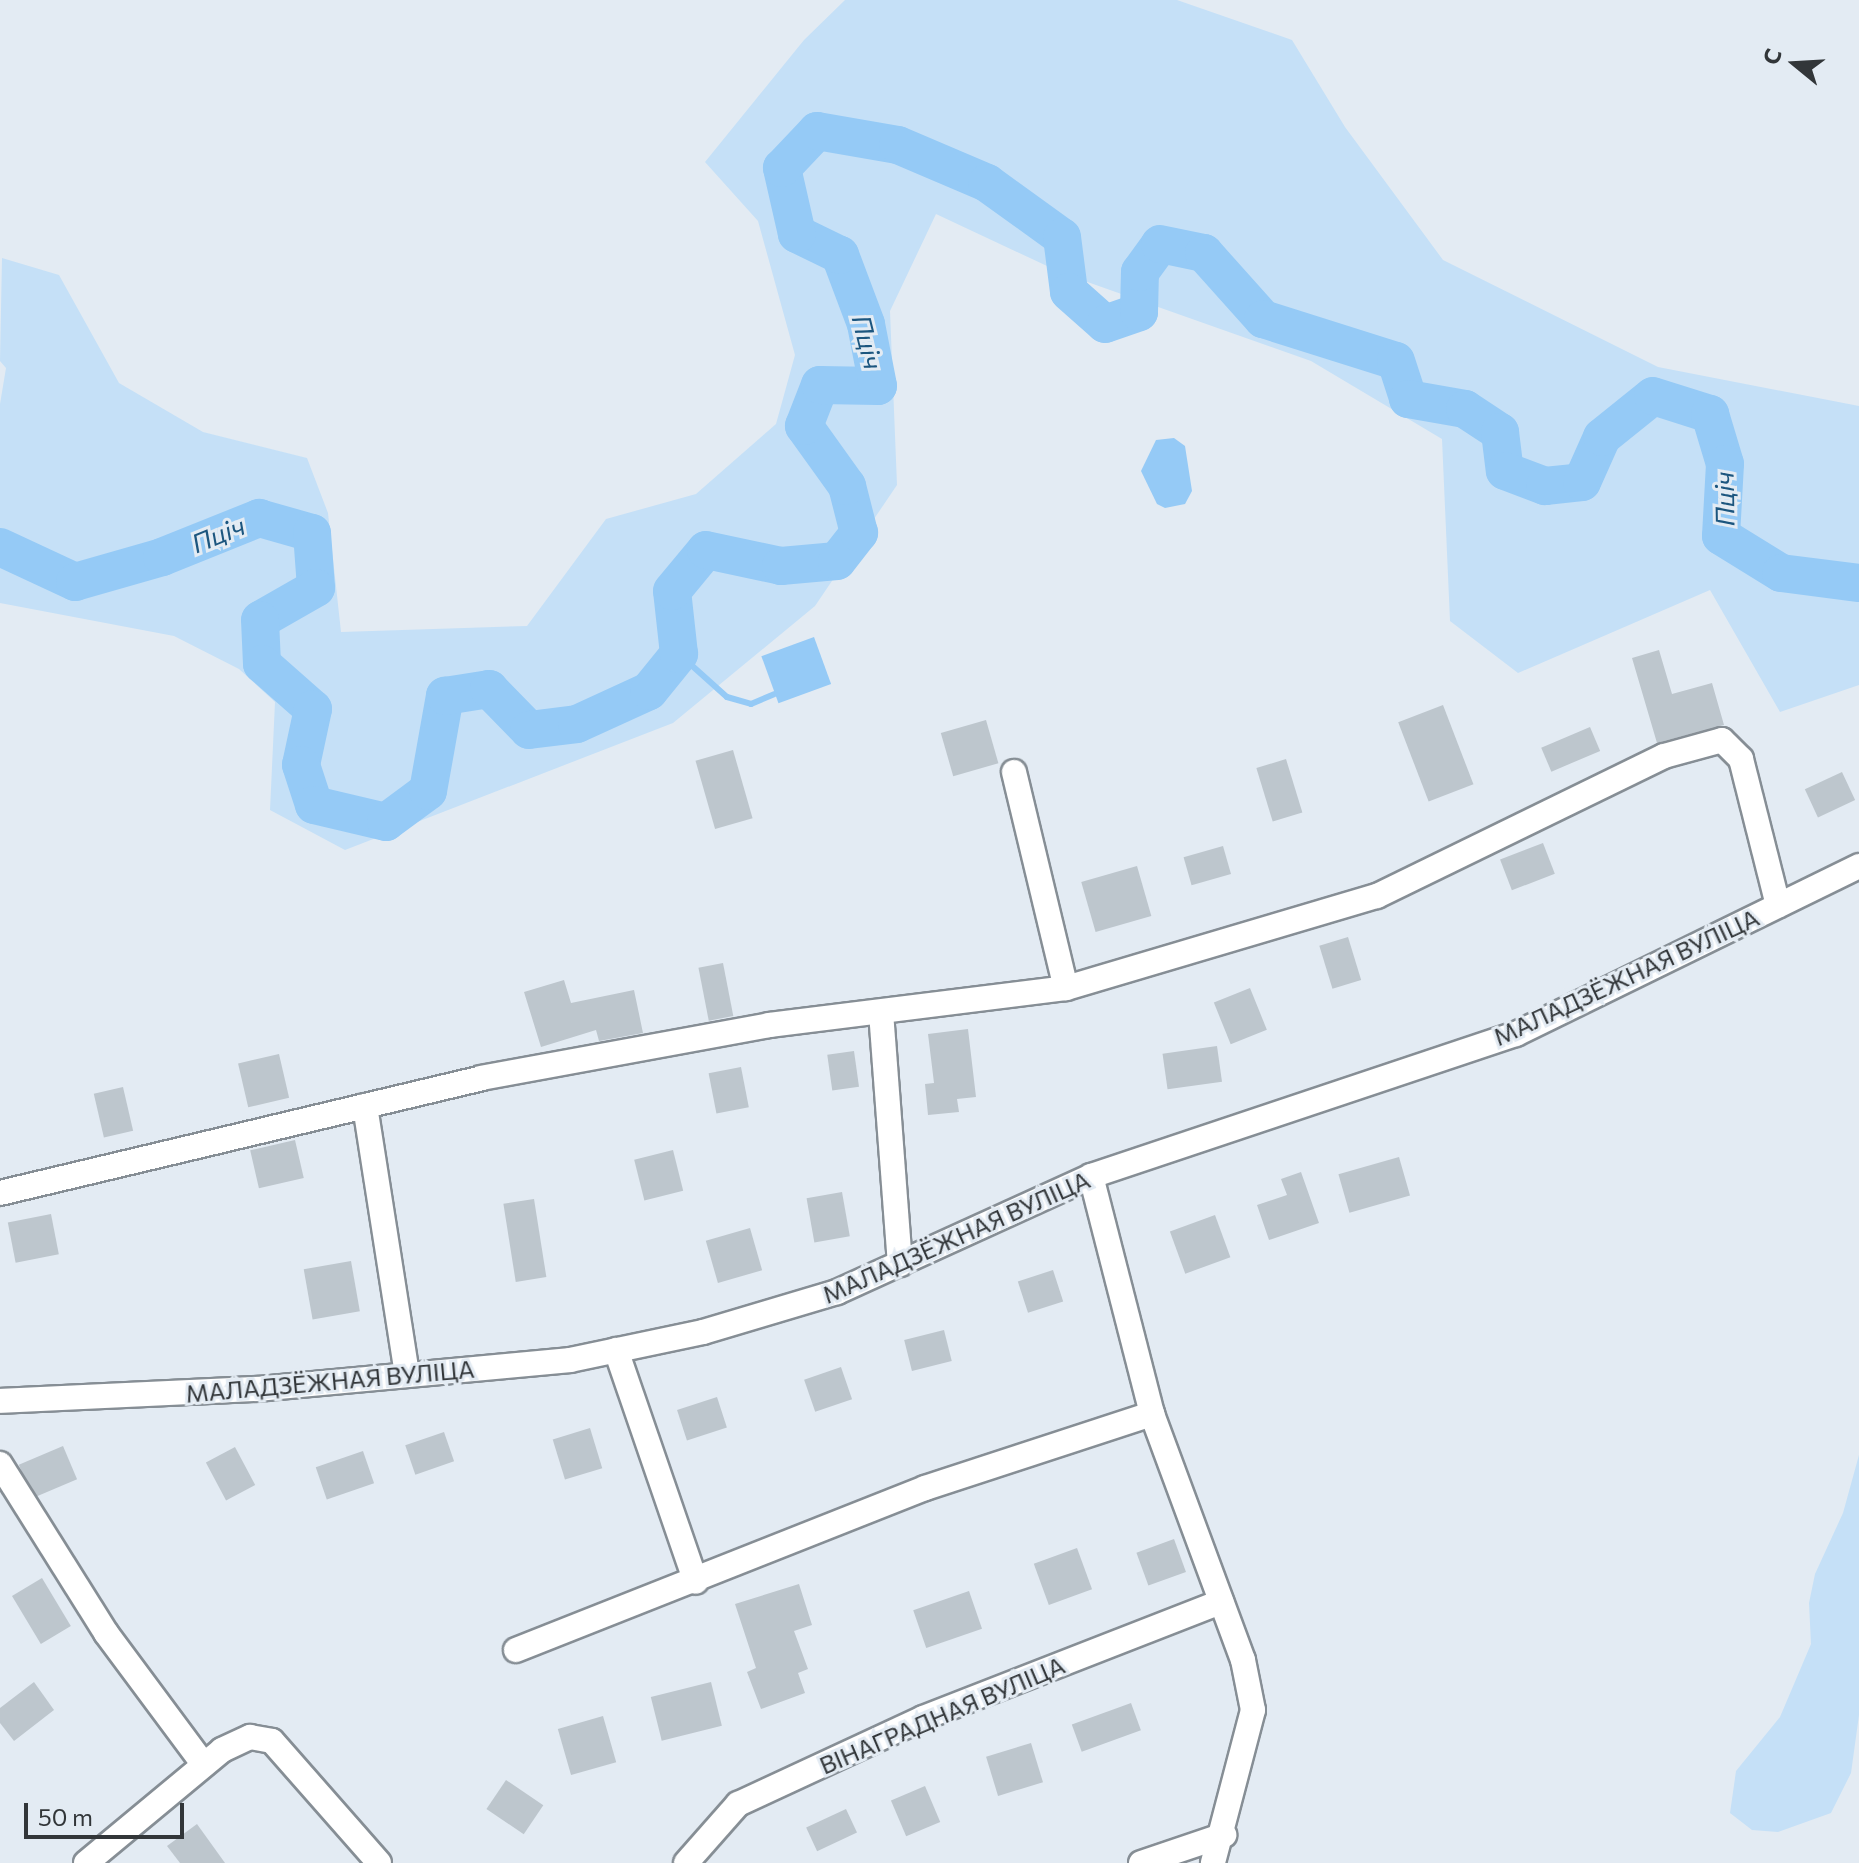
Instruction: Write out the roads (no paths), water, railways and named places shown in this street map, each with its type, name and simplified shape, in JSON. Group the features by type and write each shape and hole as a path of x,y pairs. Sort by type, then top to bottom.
{"street":[{"path":"0,1193 481,1078 769,1025 1066,988 1377,896 1664,756 1722,740 1741,759 1778,905"},
{"path":"1014,772 1066,988"},
{"name":"МАЛАДЗЁЖНАЯ ВУЛІЦА","path":"0,1401 258,1389 570,1360 703,1332 837,1292 1091,1176 1516,1034 1859,866"},
{"path":"881,1012 900,1264"},
{"path":"365,1106 407,1375"},
{"path":"1091,1176 1152,1414 1243,1660 1253,1710 1224,1835 1213,1863"},
{"path":"616,1350 696,1582"},
{"path":"516,1650 696,1582 925,1488 1152,1414"},
{"path":"0,1464 106,1633 204,1765"},
{"name":"ВІНАГРАДНАЯ ВУЛІЦА","path":"686,1863 738,1804 923,1718 1221,1602"},
{"path":"86,1863 204,1765 250,1737 272,1741 379,1863"},
{"path":"1141,1863 1224,1835"}],"water":[{"path":"1174,438 1185,446 1192,491 1185,504 1165,508 1157,504 1141,471 1156,440"},
{"path":"814,637 831,684 778,703 761,656"}],"waterway":[{"name":"Пціч","path":"0,547 75,582 162,557 259,518 312,533 316,588 260,620 262,664 313,709 301,765 314,805 386,822 428,791 445,696 489,689 529,730 577,724 649,691 679,654 672,591 706,550 781,566 837,561 859,533 847,486 804,426 820,385 878,386 866,324 840,255 797,234 782,168 817,131 898,145 987,183 1062,237 1069,292 1105,324 1139,312 1140,272 1160,244 1204,253 1263,319 1396,361 1408,399 1465,409 1500,432 1505,471 1545,486 1582,482 1602,437 1653,396 1710,414 1725,464 1721,536 1781,573 1859,583"},
{"path":"679,654 727,697 751,704 774,694"}]}
